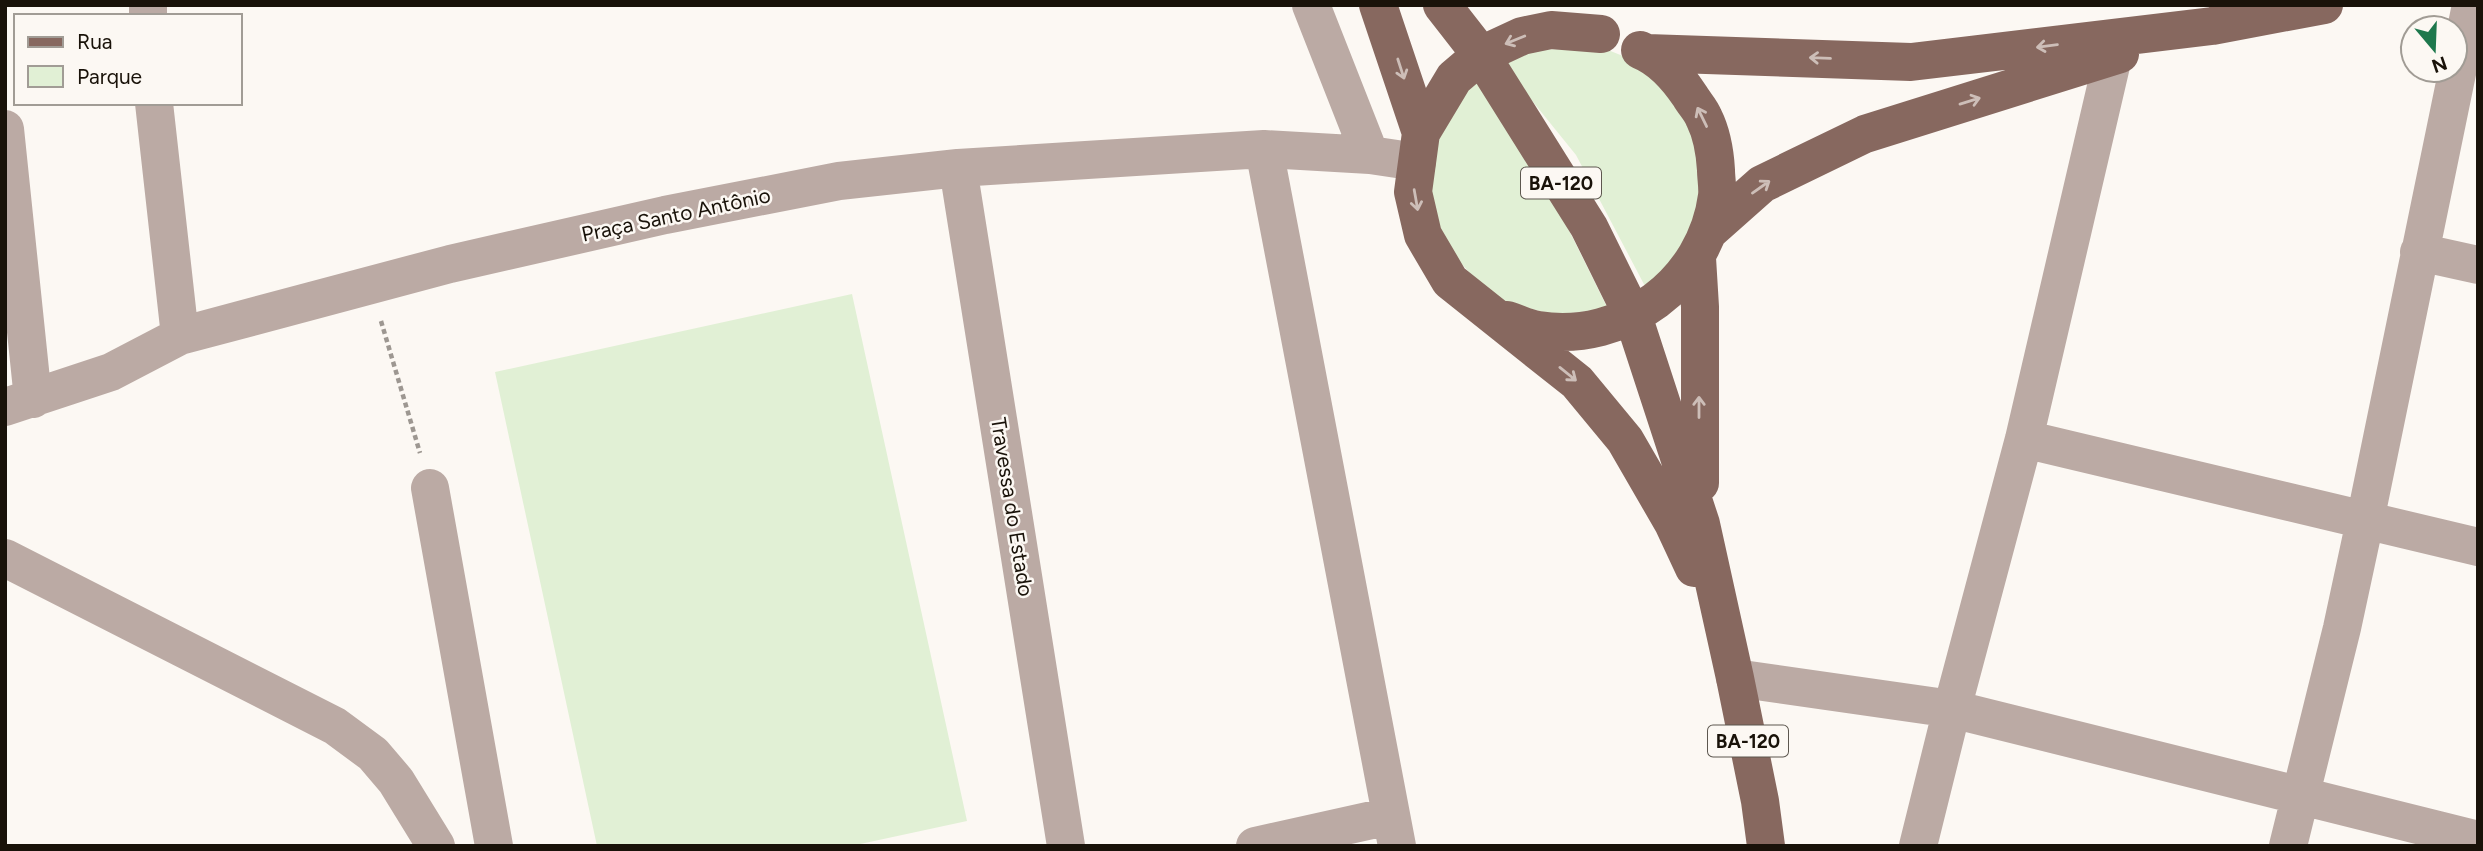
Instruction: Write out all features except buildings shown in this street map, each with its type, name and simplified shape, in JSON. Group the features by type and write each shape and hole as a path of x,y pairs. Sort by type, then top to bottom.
{"main road":[{"path":"1378,5 1419,147"},
{"name":"BA-120","path":"1442,5 1481,55 1589,227 1633,317 1701,524 1760,801 1766,846"},
{"path":"1531,5 1647,53 1678,79 1704,118 1715,152 1717,195 1703,244 1700,307 1701,524"},
{"path":"1647,53 1911,62 2211,16 2324,5"},
{"path":"1496,316 1537,330 1584,331 1610,326 1633,317 1662,297 1703,244 1762,184 1865,134 2113,57 2211,16"},
{"path":"1601,34 1551,30 1522,36 1481,55 1454,78 1419,147 1413,192 1423,235 1450,281 1577,382 1625,440 1673,523 1727,638"}],"street":[{"path":"1311,5 1370,155"},
{"path":"2288,846 2342,628 2471,5"},
{"path":"1918,846 2024,439 2113,57"},
{"path":"154,105 180,336"},
{"path":"5,129 19,403"},
{"name":"Praça Santo Antônio","path":"19,403 111,372 180,336 450,264 665,215 839,181 958,168 1264,149 1370,155 1419,147"},
{"path":"1255,846 1394,831 1264,149"},
{"name":"Travessa do Estado","path":"958,168 1066,846"},
{"path":"2419,252 2478,265"},
{"path":"2024,439 2478,547"},
{"path":"430,488 494,846"},
{"path":"5,558 335,726 373,754 396,781 436,846"},
{"path":"1735,678 1952,709 2478,840"}],"path":[{"path":"371,286 430,488"}],"green space":[{"path":"1603,48 1628,58 1651,72 1697,137 1702,190 1688,241 1647,290 1576,155 1499,60 1524,50"},
{"path":"1477,75 1551,194 1608,309 1554,315 1503,301 1481,286 1446,246 1429,196 1434,142"},
{"path":"852,294 967,821 851,846 597,846 495,372"}]}
